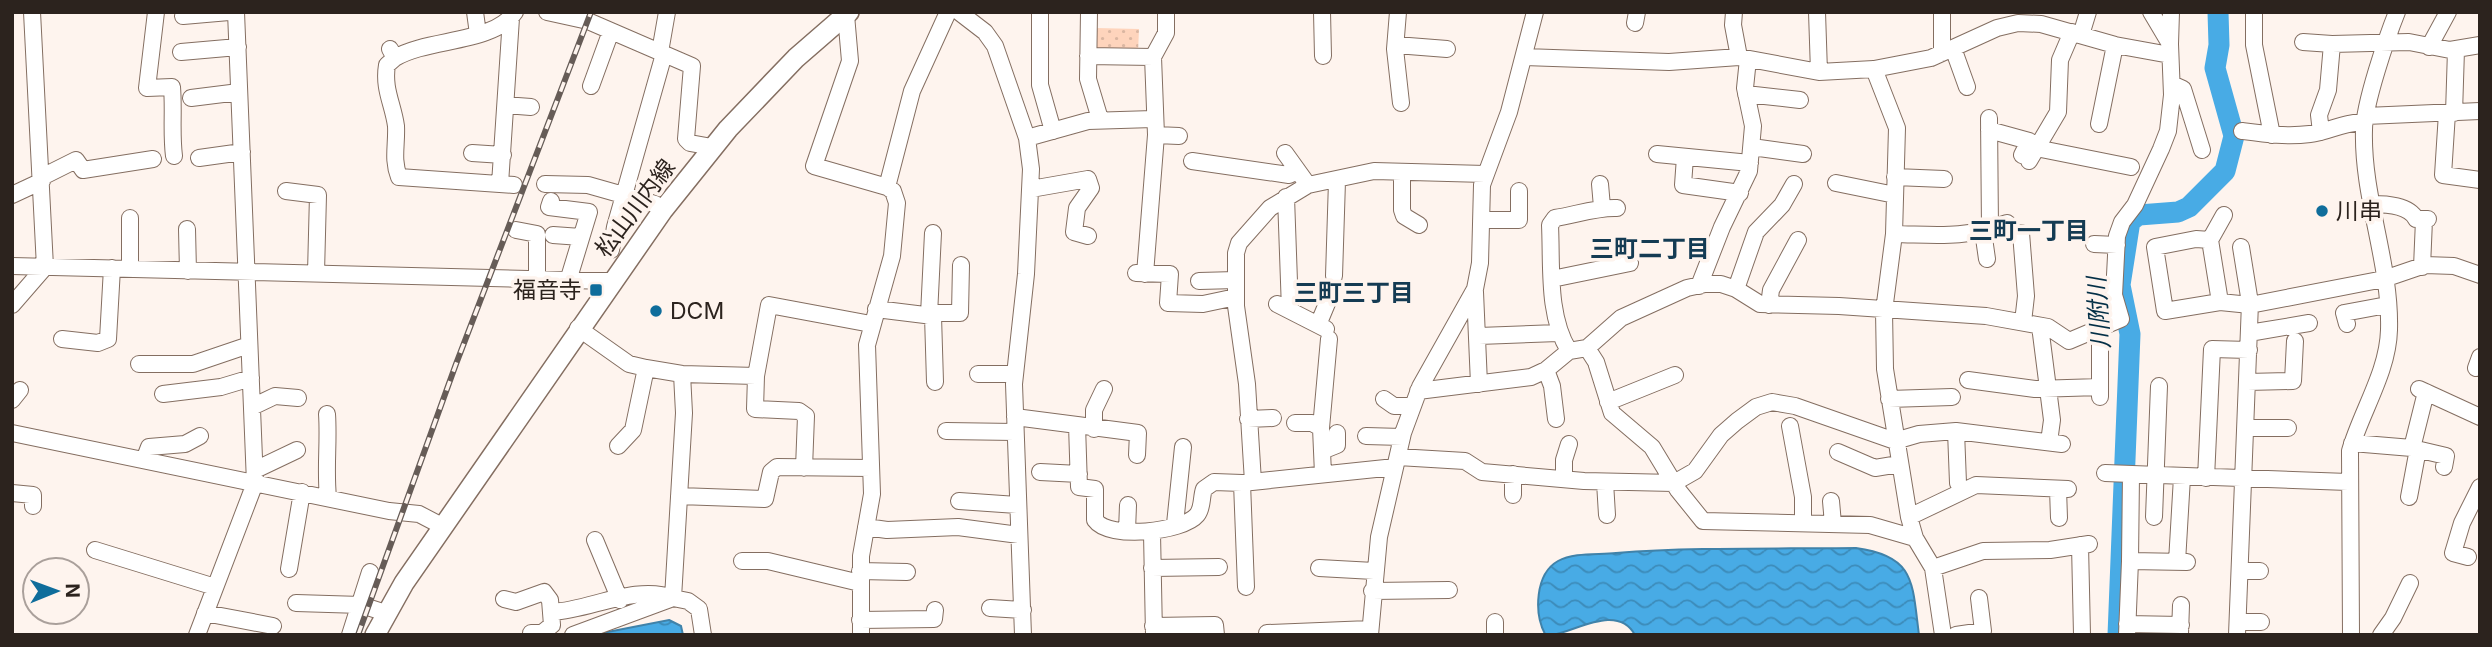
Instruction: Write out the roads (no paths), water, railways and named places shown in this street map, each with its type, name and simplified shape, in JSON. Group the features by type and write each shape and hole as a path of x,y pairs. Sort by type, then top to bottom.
{"main road":[{"name":"松山川内線","path":"375,635 386,613 442,526 610,281 663,209 712,146 796,58 848,14"}],"street":[{"path":"12,305 45,267 32,12"},
{"path":"156,12 148,88 172,87 174,113 170,120 173,156"},
{"path":"193,14 229,12"},
{"path":"197,635 255,476 236,12"},
{"path":"475,12 478,34"},
{"path":"547,12 588,20 692,66 687,139 690,143 712,146"},
{"path":"611,250 615,226 626,195 662,53 667,12"},
{"path":"887,187 912,91 948,12"},
{"path":"959,12 985,33 995,46 1027,138 1031,190 1015,374 1023,635"},
{"path":"1040,12 1040,85 1053,131"},
{"path":"1089,12 1088,79 1100,119"},
{"path":"1166,12 1166,33 1153,57 1154,127 1140,273 1170,274 1168,303 1203,304 1236,297"},
{"path":"1322,12 1323,56"},
{"path":"1398,12 1396,45 1401,103"},
{"path":"1479,384 1475,289 1485,174 1509,112 1535,12"},
{"path":"1699,286 1722,227 1740,193 1751,155 1752,114 1746,94 1744,58 1732,25 1734,12"},
{"path":"1817,12 1819,72"},
{"path":"1942,12 1947,50 1967,87"},
{"path":"2029,155 2058,112 2060,60 2088,12"},
{"path":"2151,12 2170,50"},
{"path":"1384,399 1394,406 1415,398 1479,384 1511,382 1546,370 1569,351 1587,348 1621,318 1687,288 1699,286 1721,284 1736,289 1760,304 1839,306 1986,316 2055,330 2068,341 2121,319 2114,296 2117,245 2122,222 2135,205 2168,131 2172,84 2171,12"},
{"path":"2254,12 2254,45 2272,135"},
{"path":"2350,635 2348,481 2352,443 2387,345 2384,279 2365,158 2365,119 2397,12"},
{"path":"2429,47 2448,12"},
{"path":"848,14 849,61 814,166 887,187 896,195 892,256 867,345 866,385 872,495 860,577 861,627 934,619 935,610"},
{"path":"513,15 506,105 507,185 399,177 394,153 394,117 385,84 387,65 393,54 478,34 513,15"},
{"path":"1524,57 1669,62 1744,58 1819,72 1874,69 1931,58 1997,28 2018,23 2041,24 2115,45 2170,50"},
{"path":"591,86 611,31"},
{"path":"2303,42 2415,43 2456,50 2480,45"},
{"path":"2321,132 2319,115 2328,90 2332,44"},
{"path":"1396,45 1447,49"},
{"path":"2099,124 2115,45"},
{"path":"181,52 238,47"},
{"path":"2456,50 2443,175 2480,180"},
{"path":"1088,56 1153,57"},
{"path":"1874,69 1897,128 1894,234 1884,311 1889,399 1909,517 1915,538 1933,568 1943,635"},
{"path":"2172,84 2183,89 2202,150"},
{"path":"191,98 239,92"},
{"path":"1746,94 1800,100"},
{"path":"506,105 531,107"},
{"path":"2242,131 2272,135 2321,132 2365,119 2480,111"},
{"path":"1027,138 1100,119 1154,127 1179,136"},
{"path":"1987,259 1989,124 2029,141 2029,155"},
{"path":"472,153 508,146"},
{"path":"199,158 242,152"},
{"path":"1285,153 1303,178"},
{"path":"1657,154 1685,157 1803,154"},
{"path":"2029,155 2123,169"},
{"path":"1685,157 1683,185 1740,193"},
{"path":"12,195 76,160 83,170 153,159"},
{"path":"1192,161 1337,181 1367,172 1485,174"},
{"path":"1402,174 1402,210 1404,216 1419,225"},
{"path":"1895,177 1944,179"},
{"path":"1031,190 1088,178 1091,188 1074,218 1074,232 1088,236"},
{"path":"1246,587 1248,419 1247,384 1236,297 1239,243 1270,208 1286,197 1303,178"},
{"path":"1333,276 1337,181"},
{"path":"1836,183 1895,195"},
{"path":"545,184 588,185 663,209"},
{"path":"1569,351 1558,333 1552,279 1545,250 1550,225 1555,218 1609,208 1600,184"},
{"path":"1736,289 1756,232 1782,205 1794,184"},
{"path":"286,191 318,195 316,274"},
{"path":"1481,220 1519,220 1519,191"},
{"path":"1286,197 1283,307 1324,331"},
{"path":"551,201 549,207 589,212 568,281"},
{"path":"2372,204 2400,208 2414,214 2416,219 2426,219 2421,267"},
{"path":"2220,302 2210,240 2224,215"},
{"path":"130,218 130,269"},
{"path":"1894,234 1960,236 2007,223"},
{"path":"187,229 188,271"},
{"path":"516,230 537,234 537,279"},
{"path":"933,233 931,315 935,382"},
{"path":"2021,233 2026,296 2023,322"},
{"path":"552,235 581,237"},
{"path":"2210,240 2196,239 2155,247 2165,312 2220,302 2250,305 2384,279 2421,267 2454,266 2480,275"},
{"path":"1769,304 1771,289 1798,240"},
{"path":"2094,244 2117,245"},
{"path":"2241,247 2250,305 2237,628 2261,622"},
{"path":"1552,279 1630,263"},
{"path":"804,468 806,416 799,411 755,409 756,376 769,305 874,316 960,313 961,265"},
{"path":"12,266 610,281"},
{"path":"62,339 98,343 108,339 112,268"},
{"path":"1199,281 1236,280"},
{"path":"1267,629 1370,632 1374,571 1402,437 1415,398 1475,289"},
{"path":"1323,474 1322,451 1329,431 1324,331 1328,301"},
{"path":"2347,324 2344,313 2386,305"},
{"path":"2249,332 2309,323"},
{"path":"1077,425 1079,487 1095,489 1094,513 1100,526 1152,533 1197,515 1207,484 1247,483 1396,462 1465,461 1482,472 1605,481 1674,482 1695,471 1721,435 1764,403 1795,406 1895,441 1919,434 1956,431 2056,443 2040,326"},
{"path":"578,328 629,364 682,374 756,376"},
{"path":"1479,336 1558,333"},
{"path":"139,364 193,363 249,345"},
{"path":"1978,377 2048,390 2100,392 2103,345"},
{"path":"1587,348 1596,362 1612,413 1652,447 1703,521 1870,525 1915,538"},
{"path":"2247,382 2293,382 2298,348"},
{"path":"2206,478 2212,349 2249,350"},
{"path":"618,446 633,430 646,368"},
{"path":"1546,370 1552,386 1556,419"},
{"path":"673,598 684,413 682,374"},
{"path":"978,374 1015,374"},
{"path":"163,394 220,387 251,378"},
{"path":"1608,402 1670,383"},
{"path":"1094,429 1094,410 1104,389"},
{"path":"2409,497 2422,390 2480,418"},
{"path":"2154,517 2162,433 2161,391"},
{"path":"252,407 275,396 298,398"},
{"path":"1889,399 1952,397"},
{"path":"327,414 329,452 324,462 328,497"},
{"path":"1248,419 1273,418"},
{"path":"1296,423 1312,423 1329,431"},
{"path":"946,431 1015,424 1077,425 1138,433 1137,455"},
{"path":"1790,426 1803,497 1803,523"},
{"path":"2246,428 2288,429"},
{"path":"1956,431 1958,483 1962,491"},
{"path":"12,433 144,460 255,476 302,492 419,514 442,526"},
{"path":"144,460 149,447 185,444 200,436"},
{"path":"1366,436 1402,437"},
{"path":"2352,443 2415,449 2446,456 2444,467"},
{"path":"1564,478 1564,460 1569,444"},
{"path":"1175,524 1182,447"},
{"path":"255,476 298,450"},
{"path":"1839,452 1875,468 1899,464"},
{"path":"679,496 765,499 772,469 871,468"},
{"path":"1040,472 1079,474"},
{"path":"1513,474 1513,495"},
{"path":"2181,605 2181,630 2127,629 2130,561 2122,474 2244,480 2348,481"},
{"path":"2130,561 2182,562 2182,477"},
{"path":"1605,481 1607,515"},
{"path":"1909,517 1976,485 1991,483 2063,489 2059,518"},
{"path":"289,569 302,492"},
{"path":"12,493 33,495 33,506"},
{"path":"2468,557 2453,553 2462,523 2478,497"},
{"path":"959,501 1017,505"},
{"path":"1831,502 1833,524"},
{"path":"1127,531 1128,505"},
{"path":"866,527 887,530 958,527 1019,535"},
{"path":"1152,533 1154,630 1216,625 1216,635"},
{"path":"595,540 620,600"},
{"path":"1933,568 1983,551 2050,550 2085,545 2082,635"},
{"path":"95,550 215,587"},
{"path":"742,561 768,561 860,577 907,572"},
{"path":"1152,568 1219,567"},
{"path":"1319,568 1374,571"},
{"path":"2240,571 2260,571"},
{"path":"349,635 370,572"},
{"path":"2381,635 2393,618 2410,583"},
{"path":"1372,591 1449,590"},
{"path":"504,599 516,601 544,592 553,612 549,630 531,634"},
{"path":"553,612 579,611 640,595 673,598 688,601 699,609 703,635"},
{"path":"573,635 673,598"},
{"path":"1956,635 1983,631 1979,598"},
{"path":"296,603 361,605 386,613"},
{"path":"990,608 1023,610"},
{"path":"205,613 273,626"}],"water":[{"path":"1856,548 1876,552 1900,565 1912,587 1919,635 1635,635 1628,626 1619,621 1608,620 1553,635 1545,634 1541,625 1538,605 1541,584 1550,567 1571,556 1676,550"},
{"path":"669,620 681,626 683,635 592,635"}],"waterway":[{"name":"川附川","path":"2118,635 2130,334 2120,285 2130,221 2139,215 2178,212 2189,207 2225,171 2234,136 2215,68 2219,45 2218,12"}],"railway":[{"path":"358,635 456,364 591,12"}],"place":[{"name":"川串","path":"2322,211"},
{"name":"福音寺","path":"596,290"},
{"name":"DCM","path":"656,311"}],"district":[{"name":"三町一丁目","path":"2029,231"},
{"name":"三町二丁目","path":"1650,249"},
{"name":"三町三丁目","path":"1354,293"}]}
